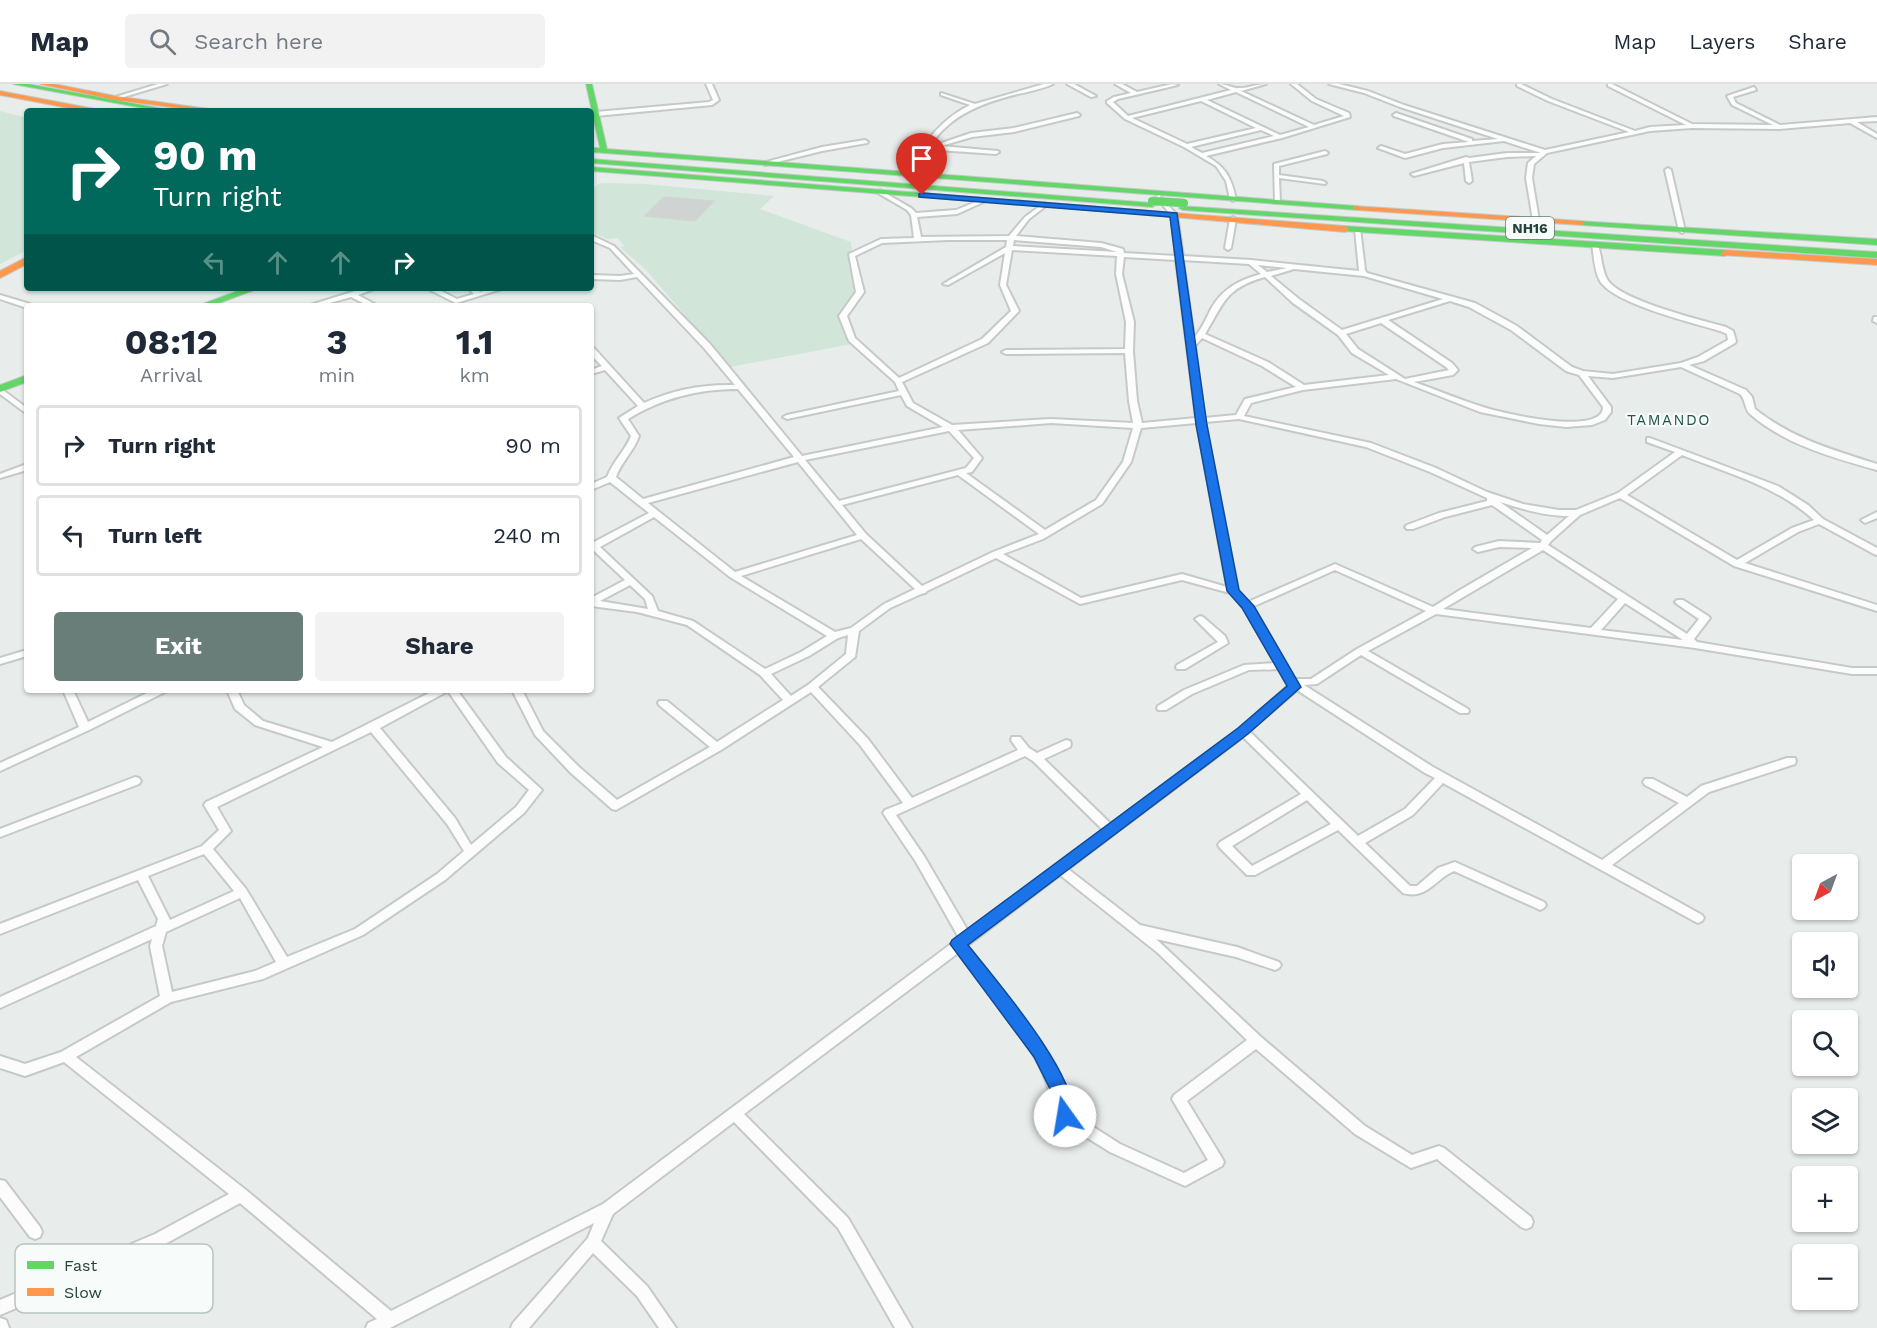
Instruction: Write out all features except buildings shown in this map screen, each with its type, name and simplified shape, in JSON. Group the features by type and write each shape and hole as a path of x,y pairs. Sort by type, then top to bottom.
{"main road":[{"path":"16,84 154,108"},
{"path":"43,84 197,108"},
{"path":"589,84 596,114 594,162"},
{"path":"0,85 125,108"},
{"path":"0,93 79,108"},
{"path":"594,162 765,163 906,174 1153,200 1233,199 1682,231 1877,242"},
{"path":"594,162 880,192 1044,205 1180,209 1233,219 1358,229 1877,262"},
{"name":"NH16","path":"594,162 1153,200 1180,209 1877,255"},
{"name":"NH16","path":"1180,209 1877,250"},
{"path":"0,275 24,262"},
{"path":"211,303 246,291"},
{"path":"0,389 24,379"}],"street":[{"path":"109,96 143,84"},
{"path":"109,96 164,84"},
{"path":"596,114 710,104 716,100 709,84"},
{"path":"969,103 1031,86 1050,84"},
{"path":"1070,84 1093,96"},
{"path":"1118,84 1135,93"},
{"path":"1222,84 1314,127"},
{"path":"1127,118 1263,84"},
{"path":"1201,155 1280,137 1344,119 1347,114 1314,100 1294,84"},
{"path":"1332,84 1366,92 1542,153"},
{"path":"1174,85 1135,93 1109,102 1112,108 1127,118 1186,146 1224,171 1233,199"},
{"path":"1519,85 1550,100 1632,131"},
{"path":"1610,85 1692,126"},
{"path":"906,174 925,147 954,116 1031,86 1042,92"},
{"path":"1754,89 1735,93 1730,96 1730,99 1734,104 1779,127"},
{"path":"943,94 977,106"},
{"path":"1202,99 1280,137"},
{"path":"933,147 971,135 1014,130 1077,115"},
{"path":"1396,115 1476,142"},
{"path":"1414,174 1466,159 1542,153 1632,131 1692,126 1779,127 1877,119"},
{"path":"1852,122 1877,136"},
{"path":"1186,146 1262,128"},
{"path":"1381,148 1406,156 1443,146 1505,140"},
{"path":"765,163 822,149 865,142"},
{"path":"925,147 996,152"},
{"path":"1277,202 1276,165 1325,153"},
{"path":"1536,220 1530,178 1531,163 1542,153"},
{"path":"1466,159 1469,180"},
{"path":"1668,170 1682,231"},
{"path":"1276,176 1323,183"},
{"path":"880,192 905,206 914,215 918,239"},
{"path":"914,215 957,212 985,200"},
{"path":"898,381 985,341 1015,311 1003,285 1011,238 1027,218 1044,205"},
{"path":"1180,209 1179,258 1201,421 1233,591"},
{"path":"1228,248 1233,219"},
{"path":"1358,229 1362,270 1365,274"},
{"path":"594,238 612,247 707,346 863,536 922,591"},
{"path":"764,673 805,654 834,636 854,630 887,606 996,554 1045,534 1099,502 1127,462 1138,426 1133,401 1129,351 1130,322 1119,274 1122,254 1118,248 1011,238 918,239 881,241 851,255 860,292 843,316 852,339 898,381 910,404 950,428 978,458 969,470 960,473 836,504"},
{"path":"946,284 1009,248 1251,262 1365,274 1453,297 1514,328 1569,369 1582,373 1613,376 1682,366 1732,341 1730,333 1642,304 1613,291 1604,281 1595,244"},
{"path":"1251,262 1341,333 1355,351 1395,377 1483,410 1520,420 1566,425 1592,423 1602,418 1607,412 1607,407 1582,373"},
{"path":"1192,344 1202,335 1225,294 1234,288 1294,268"},
{"path":"594,277 623,278 638,275"},
{"path":"321,303 362,291"},
{"path":"436,291 456,302"},
{"path":"475,291 478,295"},
{"path":"453,303 491,291"},
{"path":"352,294 368,303"},
{"path":"1341,333 1453,297"},
{"path":"2,299 24,305"},
{"path":"1384,321 1454,370 1404,381"},
{"path":"1202,335 1265,364 1303,388"},
{"path":"1005,352 1032,354 1129,351"},
{"path":"595,359 607,367 642,406"},
{"path":"1682,366 1743,392 1748,397 1751,410 1788,435 1811,446 1877,466"},
{"path":"594,371 607,367"},
{"path":"1239,417 1248,401 1303,388 1395,377"},
{"path":"594,486 611,477 614,465 632,449 635,436 623,418 642,406 675,393 714,386 740,387"},
{"path":"0,389 24,409"},
{"path":"787,417 904,392"},
{"path":"641,502 798,459 950,428 1051,421 1138,426 1239,417 1368,445 1433,470 1484,494 1542,512 1577,513"},
{"path":"1650,440 1775,488 1805,507 1820,521 1877,552"},
{"path":"1292,682 1313,681 1361,651 1434,611 1545,542 1577,513 1621,495 1679,453"},
{"path":"1,476 24,468"},
{"path":"960,473 1045,534"},
{"path":"611,477 733,575 834,636"},
{"path":"1484,494 1545,542 1692,643"},
{"path":"1621,495 1737,564 1877,608"},
{"path":"1410,527 1493,502"},
{"path":"594,544 655,513"},
{"path":"1865,520 1877,515"},
{"path":"1737,564 1795,530 1820,521"},
{"path":"733,575 863,536"},
{"path":"1478,549 1499,544 1545,542"},
{"path":"594,547 649,598 654,613"},
{"path":"374,1328 608,1209 1243,731 1294,687 1247,606 1233,591 1182,577 1080,601 996,554"},
{"path":"1247,606 1335,567 1434,611 1692,643 1852,671 1877,671"},
{"path":"594,601 631,581"},
{"path":"1594,631 1624,598"},
{"path":"1680,602 1706,618 1692,643"},
{"path":"594,603 654,613 690,623 764,673 789,700"},
{"path":"1181,667 1223,643 1200,619"},
{"path":"518,693 539,734 616,806 717,747 812,687 851,655 854,630"},
{"path":"1361,651 1464,711"},
{"path":"0,661 24,654"},
{"path":"1162,708 1188,692 1248,667 1282,666"},
{"path":"1292,682 1442,777 1698,918"},
{"path":"812,687 864,742 910,804"},
{"path":"69,693 85,728"},
{"path":"0,767 154,693"},
{"path":"233,693 239,707 259,723 333,746"},
{"path":"0,928 206,849 225,831 210,805 373,727 437,693"},
{"path":"0,1062 25,1071 66,1056 167,998 258,975 359,932 441,877 520,810 536,790 502,760 454,693"},
{"path":"663,703 717,747"},
{"path":"373,727 451,821 470,852"},
{"path":"1243,731 1407,890 1418,891 1442,870 1455,866 1540,905"},
{"path":"1016,740 1110,830"},
{"path":"1036,758 1066,744"},
{"path":"1026,751 889,813 920,859 962,941 1041,1052 1060,1091 1065,1116 1115,1148 1185,1180 1217,1162 1179,1099 1256,1041"},
{"path":"1604,865 1705,789 1791,761"},
{"path":"1357,842 1409,812 1442,777"},
{"path":"0,832 135,781"},
{"path":"1649,782 1687,802"},
{"path":"1310,794 1224,845 1251,872 1340,824"},
{"path":"206,849 242,892 284,964"},
{"path":"1059,868 1162,950 1256,1041 1360,1130 1411,1162 1439,1152 1526,1222"},
{"path":"141,874 164,919 156,946 167,998"},
{"path":"0,1003 242,892"},
{"path":"1136,929 1237,952 1275,965"},
{"path":"66,1056 241,1195 390,1320"},
{"path":"735,1114 843,1223 904,1328"},
{"path":"0,1186 36,1232"},
{"path":"148,1244 241,1195"},
{"path":"519,1328 593,1243 608,1209"},
{"path":"593,1243 642,1291 668,1328"},
{"path":"0,1308 15,1302"}],"green space":[{"path":"0,111 24,117 24,252 0,264"},
{"path":"600,183 646,184 774,196 760,209 851,242 857,292 841,317 852,344 730,367 646,270 620,247 624,246 617,238 607,239 594,233 594,187"}],"traffic: fast":[{"path":"16,84 154,108"},
{"path":"589,84 604,151"},
{"path":"594,150 1357,208"},
{"path":"594,161 1152,205"},
{"path":"594,169 1139,212"},
{"path":"1152,201 1184,203"},
{"path":"1183,208 1877,255"},
{"path":"1581,223 1877,242"},
{"path":"1345,229 1725,253"},
{"path":"211,303 246,291"},
{"path":"0,389 24,379"}],"traffic: slow":[{"path":"43,84 115,98 195,108"},
{"path":"0,93 79,108"},
{"path":"1357,208 1581,223"},
{"path":"1139,212 1345,229"},
{"path":"1725,253 1877,262"},
{"path":"0,275 24,262"}],"district":[{"name":"TAMANDO","path":"1669,420"}],"route":[{"path":"922,195 1174,215 1201,425 1233,591 1247,606 1294,687 1243,731 958,944 1041,1052 1060,1091 1065,1116"}]}
